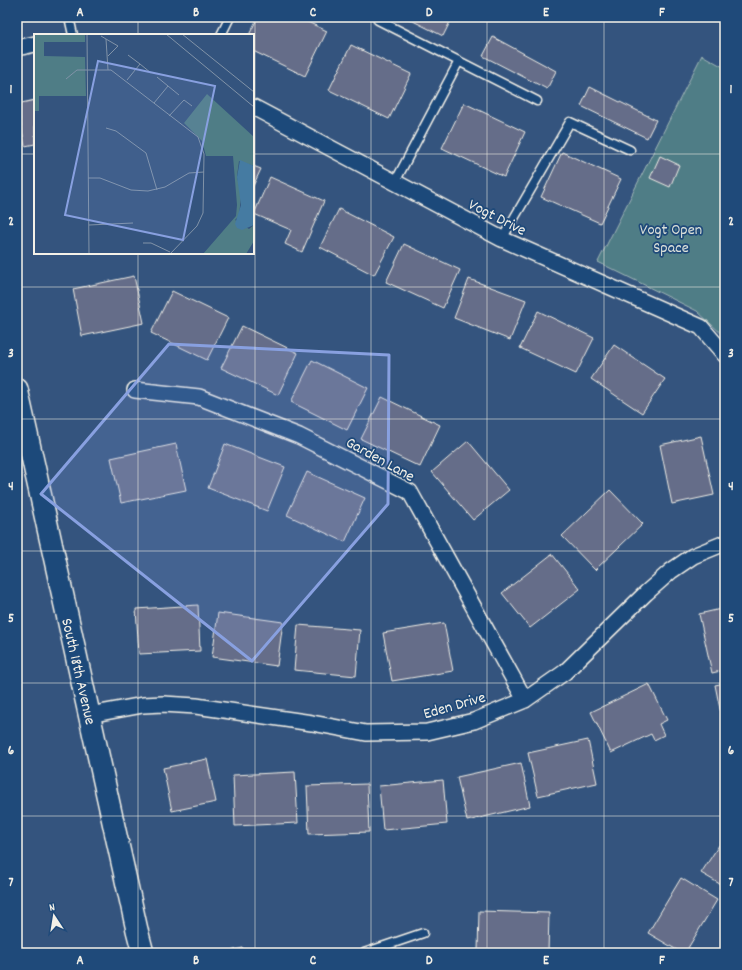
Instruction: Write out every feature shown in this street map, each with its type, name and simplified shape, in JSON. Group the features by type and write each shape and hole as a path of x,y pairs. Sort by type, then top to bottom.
{"street":[{"path":"17,48 34,44"},
{"name":"Vogt Drive","path":"254,108 502,239 701,327 725,355"},
{"name":"South 18th Avenue","path":"17,389 143,953"},
{"name":"Garden Lane","path":"135,390 199,397 299,436 410,492 525,700"},
{"name":"Eden Drive","path":"89,715 143,705 164,704 196,706 312,723 366,733 427,732 474,721 525,700 565,672 646,593 671,571 693,556 725,543"}],"lane":[{"path":"69,17 73,34"},
{"path":"222,34 230,17"},
{"path":"378,20 537,102"},
{"path":"395,182 459,61"},
{"path":"502,239 570,122 630,150"},
{"path":"364,953 423,933"}],"highlighted area":[{"path":"169,344 389,355 388,504 252,661 41,494"}],"green space":[{"name":"Vogt Open Space","path":"702,55 725,68 725,337 697,311 598,262"}],"building":[{"path":"258,17 297,17 327,31 305,76 254,51 254,34 250,34"},
{"path":"405,17 450,17 452,18 443,36"},
{"path":"493,37 556,71 547,89 483,56"},
{"path":"351,45 411,74 389,119 329,90"},
{"path":"590,87 656,120 647,138 581,106"},
{"path":"34,100 34,144 25,146 17,104"},
{"path":"464,103 525,132 504,177 442,148"},
{"path":"562,152 621,179 600,223 541,197"},
{"path":"660,156 679,165 670,187 650,178"},
{"path":"254,166 261,169 254,184"},
{"path":"270,177 324,201 302,252 285,244 291,230 254,214"},
{"path":"339,209 394,237 374,275 320,247"},
{"path":"404,244 460,270 443,308 386,282"},
{"path":"134,276 144,323 82,336 73,289"},
{"path":"469,279 526,300 510,340 454,318"},
{"path":"172,291 228,318 207,360 151,333"},
{"path":"538,311 594,338 576,374 520,348"},
{"path":"242,326 298,353 278,395 221,368"},
{"path":"614,345 665,379 642,413 591,379"},
{"path":"312,360 368,388 347,430 291,402"},
{"path":"382,397 440,425 420,467 361,439"},
{"path":"701,436 714,495 672,504 660,445"},
{"path":"468,441 509,490 473,520 432,472"},
{"path":"176,444 186,490 121,503 111,458"},
{"path":"225,444 285,467 267,511 208,488"},
{"path":"307,472 365,498 345,542 287,515"},
{"path":"610,490 643,524 595,570 562,536"},
{"path":"552,554 580,589 530,628 502,593"},
{"path":"198,605 200,651 139,654 136,609"},
{"path":"725,608 725,670 712,673 699,614"},
{"path":"218,613 283,622 277,666 212,657"},
{"path":"444,623 453,671 392,681 383,633"},
{"path":"298,625 360,630 356,676 294,670"},
{"path":"725,683 725,733 715,685"},
{"path":"649,684 667,720 659,724 664,735 654,740 651,734 611,753 591,712"},
{"path":"588,740 597,783 538,796 528,753"},
{"path":"207,759 216,802 172,811 163,768"},
{"path":"521,763 530,806 467,821 457,777"},
{"path":"295,772 298,823 235,826 233,775"},
{"path":"443,780 447,824 383,830 379,786"},
{"path":"367,784 369,832 309,834 307,786"},
{"path":"725,836 725,887 701,873"},
{"path":"681,878 717,900 685,953 682,953 648,933"},
{"path":"479,911 549,913 548,953 478,952"},
{"path":"243,948 244,953 220,953"}]}
